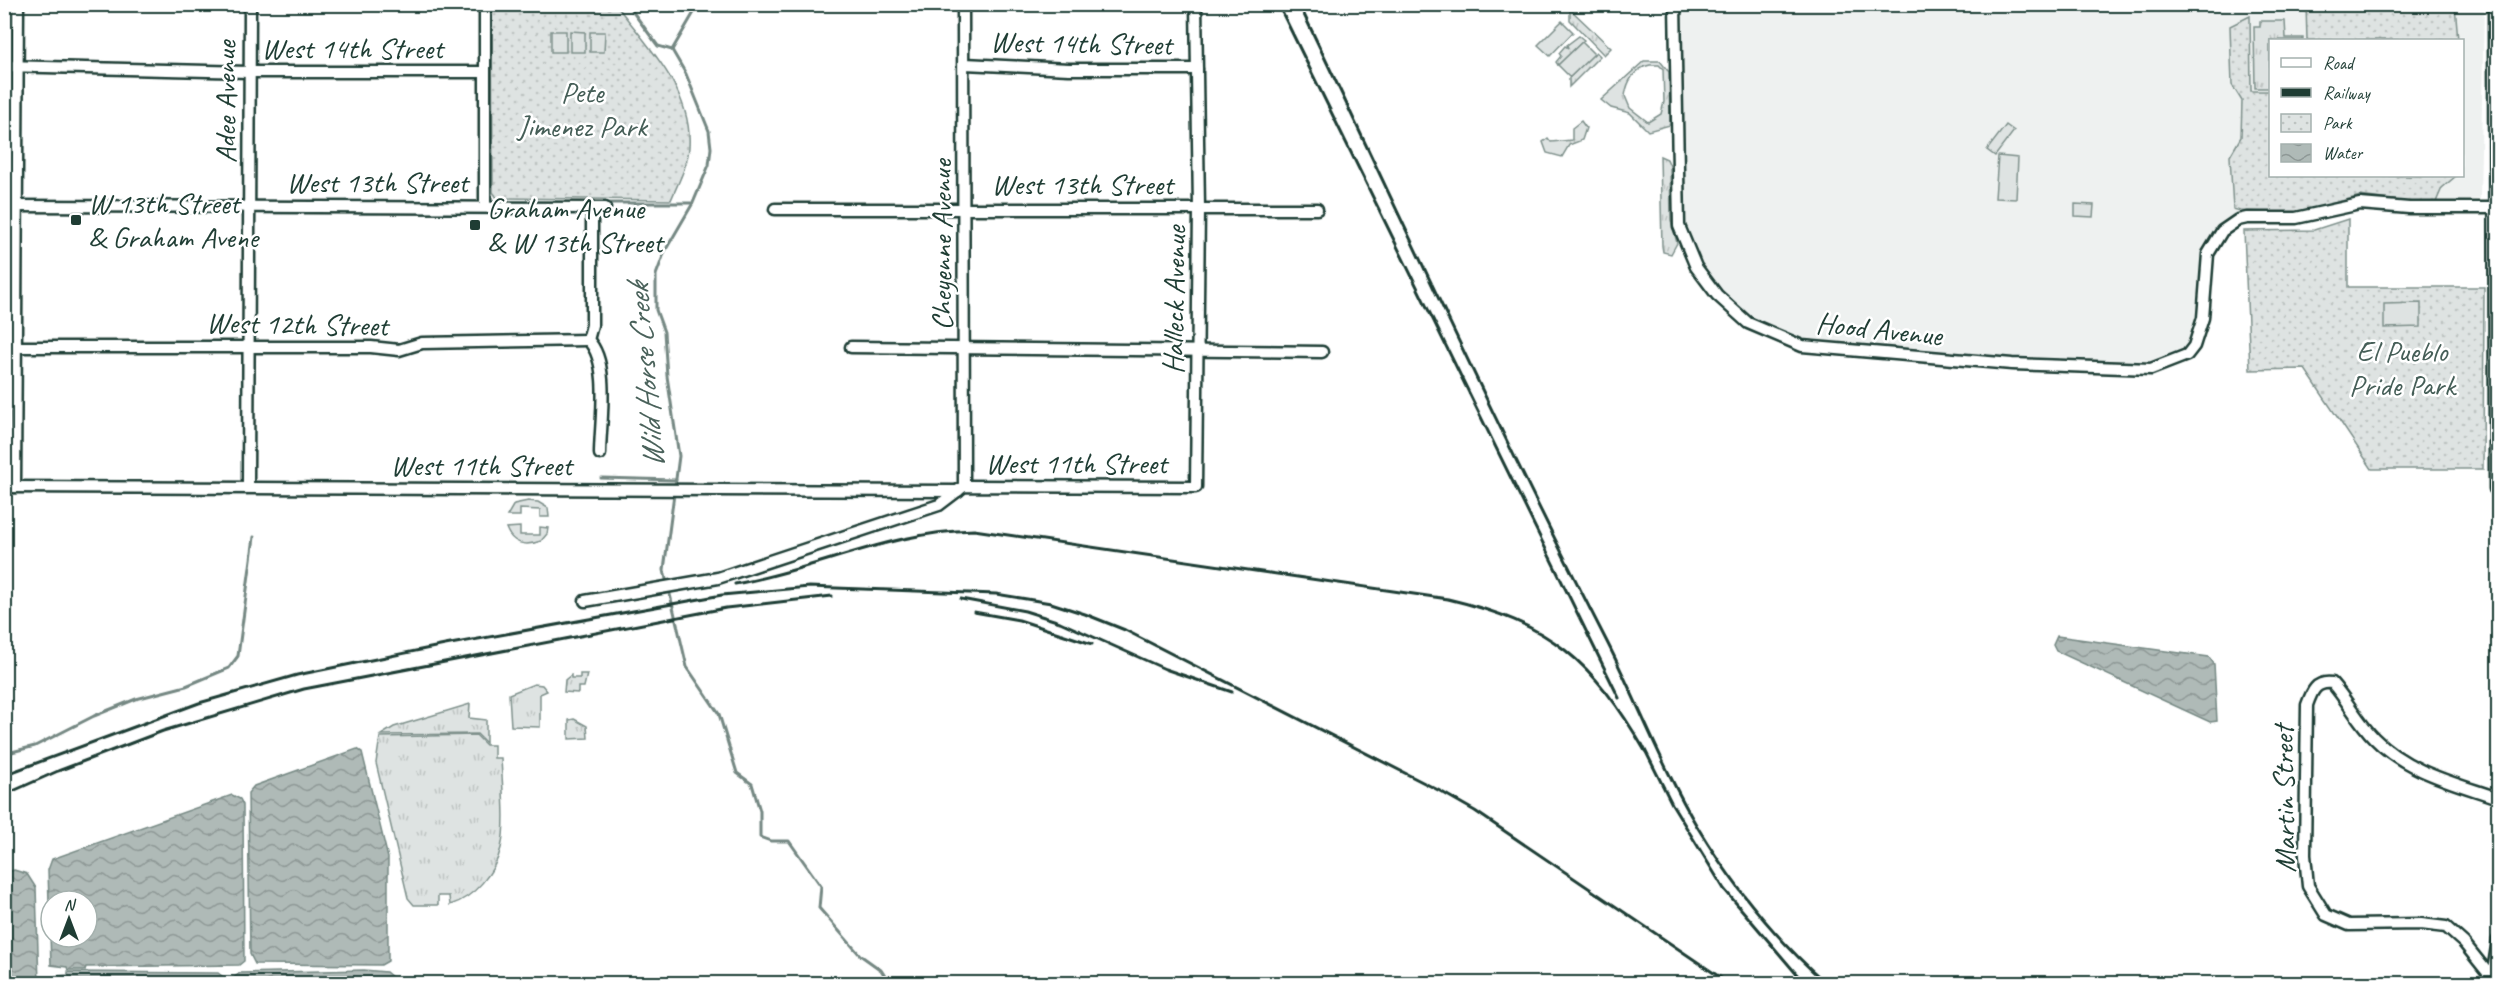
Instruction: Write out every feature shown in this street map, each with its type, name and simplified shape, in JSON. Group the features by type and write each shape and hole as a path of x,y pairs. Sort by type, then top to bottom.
{"street":[{"path":"10,487 17,346 18,4"},
{"name":"Adee Avenue","path":"248,487 250,4"},
{"path":"485,4 485,207"},
{"name":"Cheyenne Avenue","path":"961,489 965,348 963,4"},
{"name":"Halleck Avenue","path":"1196,4 1199,209 1196,352 1197,488"},
{"name":"Hood Avenue","path":"1675,4 1679,226 1696,267 1717,295 1748,323 1782,340 1822,350 2126,370 2166,365 2187,355 2198,338 2203,318 2206,260 2214,240 2230,225 2247,218 2296,218 2360,204 2497,208"},
{"path":"2494,4 2497,69 2497,489"},
{"name":"West 14th Street","path":"964,64 1069,69 1197,69"},
{"name":"West 14th Street","path":"4,66 249,72 484,72"},
{"name":"West 13th Street","path":"4,206 605,207"},
{"path":"592,207 592,325 588,340 602,365 600,454"},
{"name":"West 13th Street","path":"775,209 1317,210"},
{"name":"West 12th Street","path":"4,346 371,347 399,350 422,343 588,340"},
{"path":"851,347 1322,352"},
{"name":"West 11th Street","path":"10,487 768,490 1197,488"},
{"name":"West 11th Street","path":"585,601 717,578 939,505 961,489"},
{"name":"Martin Street","path":"2495,979 2464,943 2446,927 2421,924 2349,925 2326,915 2308,886 2305,855 2307,705 2314,687 2322,682 2332,683 2373,737 2393,755 2414,768 2499,798"},
{"path":"2495,979 2499,940"}],"shaded area":[{"path":"1677,5 2484,5 2480,199 2405,202 2360,196 2236,211 2238,220 2214,240 2194,346 2151,369 1823,349 1748,322 1696,266 1680,226"}],"green space":[{"name":"Pete Jimenez Park","path":"492,5 616,5 666,70 684,107 689,147 687,160 671,200 497,198 493,192"},
{"path":"2306,5 2455,5 2458,39 2307,39"},
{"path":"1570,9 1611,48 1604,55 1570,20"},
{"path":"2250,16 2251,91 2269,91 2269,177 2455,177 2442,188 2436,202 2405,202 2360,196 2297,213 2233,209 2230,156 2241,137 2242,101 2232,85 2230,26"},
{"path":"1562,21 1573,32 1550,56 1538,45"},
{"path":"2260,21 2285,21 2286,38 2303,38 2269,39 2269,88 2255,88 2254,27 2260,27"},
{"path":"551,31 566,31 566,52 551,52"},
{"path":"570,31 585,32 585,52 570,52"},
{"path":"590,32 605,32 604,52 590,52"},
{"path":"1579,36 1584,40 1558,65 1556,62 1561,56 1559,53 1565,46 1568,48 1567,45"},
{"path":"1582,42 1594,54 1570,77 1558,65"},
{"path":"1596,52 1600,56 1569,87 1569,78"},
{"path":"1644,61 1660,61 1669,72 1670,125 1648,131 1630,113 1611,108 1601,100","holes":["1650,65 1659,65 1663,69 1664,102 1661,114 1648,122 1630,108 1625,96 1626,90 1636,72"]},
{"path":"1581,121 1586,128 1582,140 1569,145 1562,157 1547,153 1543,142 1548,138 1551,142 1572,140 1572,128"},
{"path":"2006,125 2014,131 1995,156 1987,150"},
{"path":"1660,156 1667,159 1670,166 1671,220 1677,243 1671,254 1663,252 1662,246"},
{"path":"1998,156 2018,158 2016,199 1995,198"},
{"path":"2075,204 2094,205 2093,217 2075,216"},
{"name":"El Pueblo Pride Park","path":"2348,219 2348,287 2484,287 2483,469 2372,469 2305,369 2250,370 2244,231 2314,230"},
{"path":"2421,303 2421,327 2384,328 2384,304"},
{"path":"528,501 538,502 548,508 549,517 540,517 540,510 520,509 520,516 507,516 514,504"},
{"path":"520,527 520,535 540,535 540,527 548,528 547,534 541,541 524,544 515,541 506,528"},
{"path":"580,674 587,674 584,687 578,687 578,693 564,692 565,680 571,675 571,678 580,678"},
{"path":"534,684 542,685 547,691 540,694 540,727 511,726 509,694"},
{"path":"470,704 469,718 486,720 486,743 477,734 381,735 394,727"},
{"path":"574,719 587,726 588,738 569,739 569,720"},
{"path":"476,735 486,745 494,745 494,758 501,758 504,827 498,857 489,875 459,902 450,905 449,896 438,896 438,905 414,905 408,898 376,763 380,737"}],"water":[{"path":"2057,636 2209,657 2214,664 2217,721 2210,722 2056,651 2053,645"},
{"path":"357,749 362,752 388,858 388,961 381,965 255,964 250,954 248,793 254,786"},
{"path":"232,795 240,799 243,805 244,961 239,965 86,967 85,970 68,970 67,967 51,965 50,949 99,949 99,889 49,889 48,870 52,859"},
{"path":"14,870 27,874 36,888 39,983 5,983 5,873"},
{"path":"364,970 386,972 399,983 232,983 232,979 240,973"},
{"path":"68,972 218,973 226,979 226,983 52,983 56,976 68,975"}],"waterway":[{"name":"Wild Horse Creek","path":"627,4 658,46 672,50 686,74 709,131 711,148 709,165 693,203 665,251 656,275 656,310 664,332 667,376 679,456 664,570 667,584"},
{"path":"672,50 699,4"},
{"path":"604,203 692,203"},
{"path":"601,478 676,480"},
{"path":"4,754 35,746 94,716 136,699 186,686 229,668 238,656 254,537"},
{"name":"Wild Horse Creek","path":"669,590 687,667 719,714 737,773 752,784 760,811 760,837 771,841 789,841 821,886 819,908 860,955 881,970 890,984"}],"railway":[{"path":"1278,4 1619,698"},
{"path":"1299,4 1489,404 1685,806 1711,849 1756,910 1808,967 1827,984"},
{"path":"735,584 796,570 912,537 974,530 1448,599 1514,620 1565,650 1607,693 1645,751"},
{"path":"4,775 199,703 297,675 445,645 722,595 809,587 996,594 1051,603 1125,630 1440,791 1475,811 1730,984"},
{"path":"4,795 58,771 163,731 304,689 726,608 832,596"},
{"path":"961,599 1025,611 1060,622 1165,669 1232,692"},
{"path":"974,612 1019,620 1092,644"},
{"path":"1642,744 1672,804 1724,889 1805,984"}],"place":[{"name":"W 13th Street & Graham Avene","path":"76,220"},
{"name":"Graham Avenue & W 13th Street","path":"475,225"}]}
